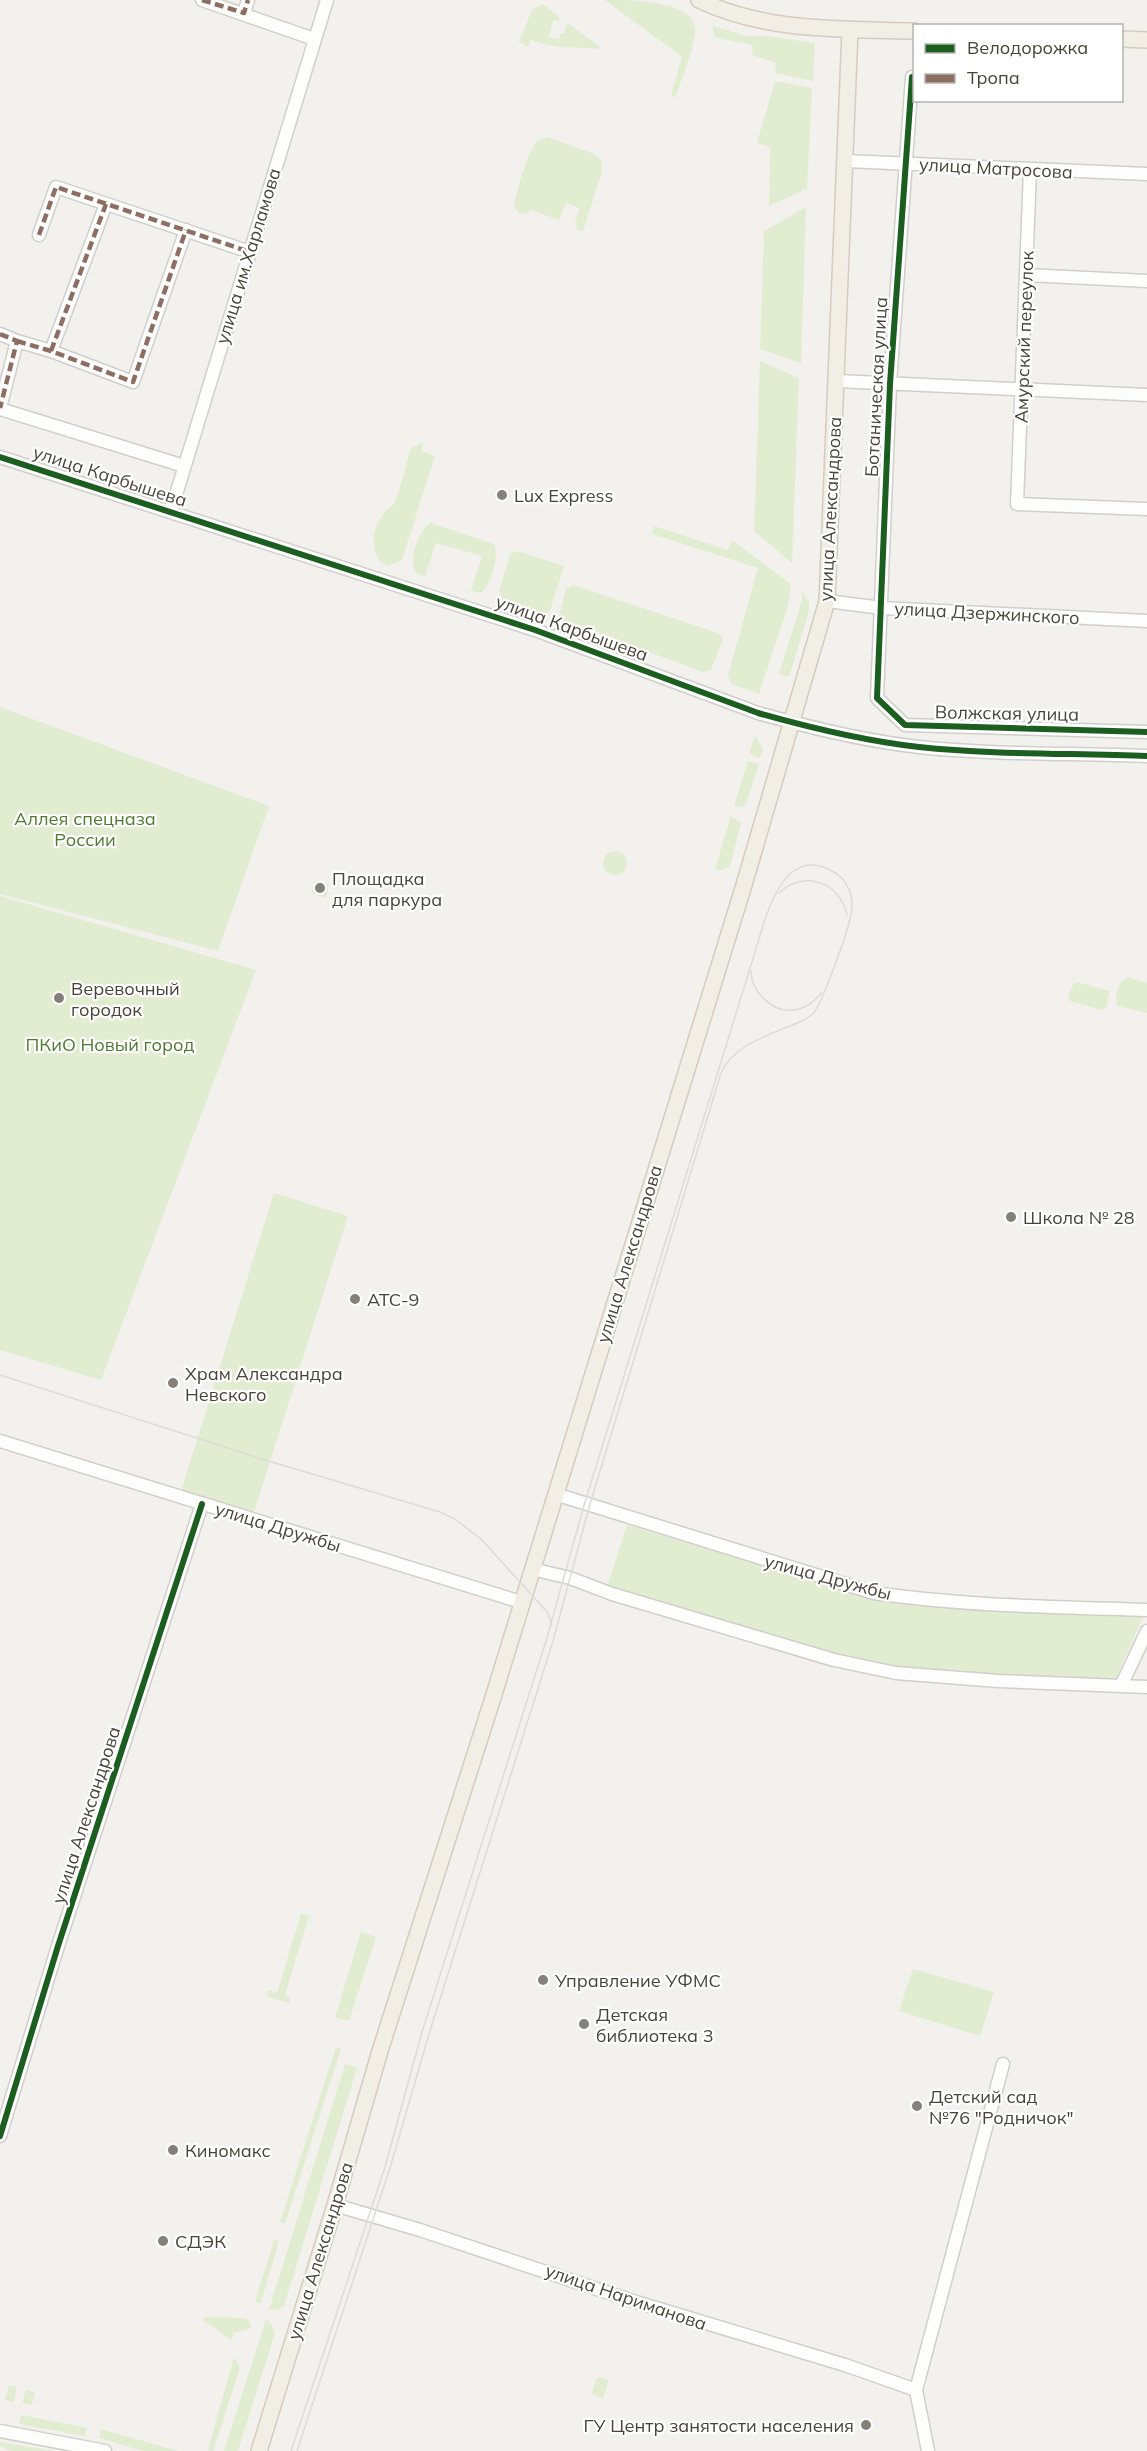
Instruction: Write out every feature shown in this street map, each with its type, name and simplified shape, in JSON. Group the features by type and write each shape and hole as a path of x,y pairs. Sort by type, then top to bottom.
{"main road":[{"path":"699,0 735,15 762,21 850,30 913,31"},
{"name":"улица Александрова","path":"259,2451 381,2051 741,896 827,601 850,30"},
{"path":"1123,39 1147,40"}],"street":[{"path":"202,0 314,39"},
{"path":"244,13 248,0"},
{"name":"улица им.Харламова","path":"171,511 327,0"},
{"name":"Ботаническая улица","path":"877,698 890,384 912,77"},
{"name":"улица Матросова","path":"845,161 1147,174"},
{"name":"Амурский переулок","path":"1030,170 1017,504 1147,509"},
{"path":"39,235 56,187 250,252"},
{"path":"51,351 106,204"},
{"path":"0,334 133,382 186,230"},
{"path":"1026,275 1147,281"},
{"path":"17,341 0,408 184,466"},
{"path":"837,381 1147,395"},
{"name":"улица Карбышева","path":"0,458 171,511 535,630 758,713 791,722 919,747 1147,756"},
{"name":"улица Дзержинского","path":"827,601 882,608 1147,621"},
{"name":"Волжская улица","path":"877,698 905,725 1147,732"},
{"name":"улица Дружбы","path":"0,1441 521,1602"},
{"name":"улица Дружбы","path":"555,1494 874,1593 921,1600 1000,1605 1147,1610"},
{"name":"улица Александрова","path":"0,2136 58,1946 202,1504"},
{"path":"532,1569 570,1578 612,1594 834,1660 896,1673 999,1681 1147,1687"},
{"path":"1121,1686 1147,1631"},
{"path":"928,2451 916,2390 1003,2064"},
{"name":"улица Нариманова","path":"335,2205 420,2230 636,2302 845,2365 916,2390"},
{"path":"0,2432 105,2451"}],"green space":[{"path":"605,0 657,3 671,6 691,17 695,26 694,41 675,98 671,95 682,57"},
{"path":"543,4 559,17 559,21 553,20 549,37 559,39 560,33 564,34 566,25 569,24 599,46 598,49 552,46 531,40 528,47 519,42 532,10"},
{"path":"713,26 746,36 768,36 815,43 813,81 775,73 776,63 752,55 753,45 714,37"},
{"path":"775,81 812,88 807,189 769,206 770,147 757,143"},
{"path":"548,137 594,154 602,161 602,172 583,231 577,230 575,223 580,208 566,203 559,220 531,210 526,214 519,213 514,207 531,152 539,140"},
{"path":"806,207 801,363 760,349 764,231"},
{"path":"760,361 799,378 792,563 754,531"},
{"path":"423,442 421,451 435,456 402,560 388,566 377,556 374,549 374,534 380,519 394,503 411,448"},
{"path":"431,523 494,544 496,556 493,570 488,584 481,593 471,591 482,556 436,543 425,577 415,572 413,559 416,545 422,532"},
{"path":"654,526 728,550 732,540 791,584 788,606 759,694 732,684 728,675 758,568 652,534"},
{"path":"517,551 564,566 550,611 542,615 503,601 499,591 510,554"},
{"path":"573,585 718,633 723,639 711,670 703,672 563,620 559,616 566,589"},
{"path":"802,591 809,602 809,611 789,677 779,674 802,600"},
{"name":"Аллея спецназа России","path":"0,707 269,806 218,951 0,894"},
{"path":"755,735 763,749 760,758 749,754"},
{"path":"748,761 759,764 746,804 743,807 734,806"},
{"path":"731,816 741,823 730,867 715,869"},
{"path":"615,851 620,852 626,858 626,868 620,874 615,875 610,874 604,868 603,863 604,858 610,852"},
{"name":"Площадка для паркура","path":"315,881 329,884 326,898 311,893"},
{"name":"ПКиО Новый город","path":"0,896 256,970 101,1380 0,1350"},
{"path":"1128,977 1147,983 1147,1013 1117,1006 1118,989"},
{"path":"1077,982 1110,991 1106,1008 1102,1010 1070,1001 1068,998 1073,984"},
{"path":"274,1193 348,1216 254,1512 181,1491"},
{"path":"627,1525 873,1599 987,1610 1143,1617 1115,1680 962,1674 897,1668 835,1655 607,1587"},
{"path":"301,1914 309,1916 285,1995 290,1998 289,2003 267,1996 268,1990 277,1993"},
{"path":"361,1932 376,1937 349,2021 335,2017"},
{"path":"913,1969 994,1992 980,2036 899,2011"},
{"path":"336,2047 341,2049 285,2224 280,2222"},
{"path":"345,2064 357,2068 284,2306 277,2310 269,2310"},
{"path":"274,2240 279,2241 261,2303 255,2302"},
{"path":"203,2318 245,2318 251,2326 249,2329 234,2333 231,2340 204,2321"},
{"path":"266,2319 271,2323 275,2333 238,2451 224,2451"},
{"path":"234,2357 240,2368 213,2451 208,2450"},
{"path":"599,2377 609,2380 603,2398 592,2393 596,2379"},
{"path":"9,2385 17,2387 14,2402 5,2400"},
{"path":"26,2390 35,2392 32,2405 22,2403"},
{"path":"21,2415 87,2428 85,2436 19,2424"},
{"path":"101,2429 178,2451 143,2451 99,2438"},
{"path":"0,2442 52,2451 11,2451 0,2446"}],"tram line":[{"path":"291,2451 385,2167 422,2032 546,1641 585,1502 761,931 776,894 786,878 798,868 814,865 832,871 841,877 849,890 852,905 845,938 814,1013 804,1020 746,1046 727,1062 721,1073 590,1504 553,1641 429,2034 390,2168 297,2451"},
{"path":"779,893 799,882 820,883 837,894 847,915"},
{"path":"751,971 759,993 770,1004 778,1008 785,1010 802,1008 822,992"},
{"path":"0,1375 262,1459 440,1512 455,1519 482,1540 548,1613 552,1626"}],"marked path":[{"path":"202,0 244,13 248,0"},
{"path":"39,235 56,187 250,252"},
{"path":"51,351 106,204"},
{"path":"17,341 51,351 133,382 186,230"},
{"path":"0,334 17,341 0,408"}],"cycle path":[{"path":"912,77 890,384 877,698 905,725 1147,732"},
{"path":"0,457 535,630 758,713 798,724 858,738 947,750 1147,756"},
{"path":"0,2136 58,1946 202,1504"}],"place":[{"name":"Lux Express","path":"502,495"},
{"name":"Площадка для паркура","path":"320,888"},
{"name":"Веревочный городок","path":"59,998"},
{"name":"Школа № 28","path":"1011,1217"},
{"name":"АТС-9","path":"355,1299"},
{"name":"Храм Александра Невского","path":"173,1383"},
{"name":"Управление УФМС","path":"543,1980"},
{"name":"Детская библиотека 3","path":"584,2024"},
{"name":"Детский сад №76 \"Родничок\"","path":"917,2106"},
{"name":"Киномакс","path":"173,2150"},
{"name":"СДЭК","path":"163,2241"},
{"name":"ГУ Центр занятости населения","path":"866,2425"}]}
